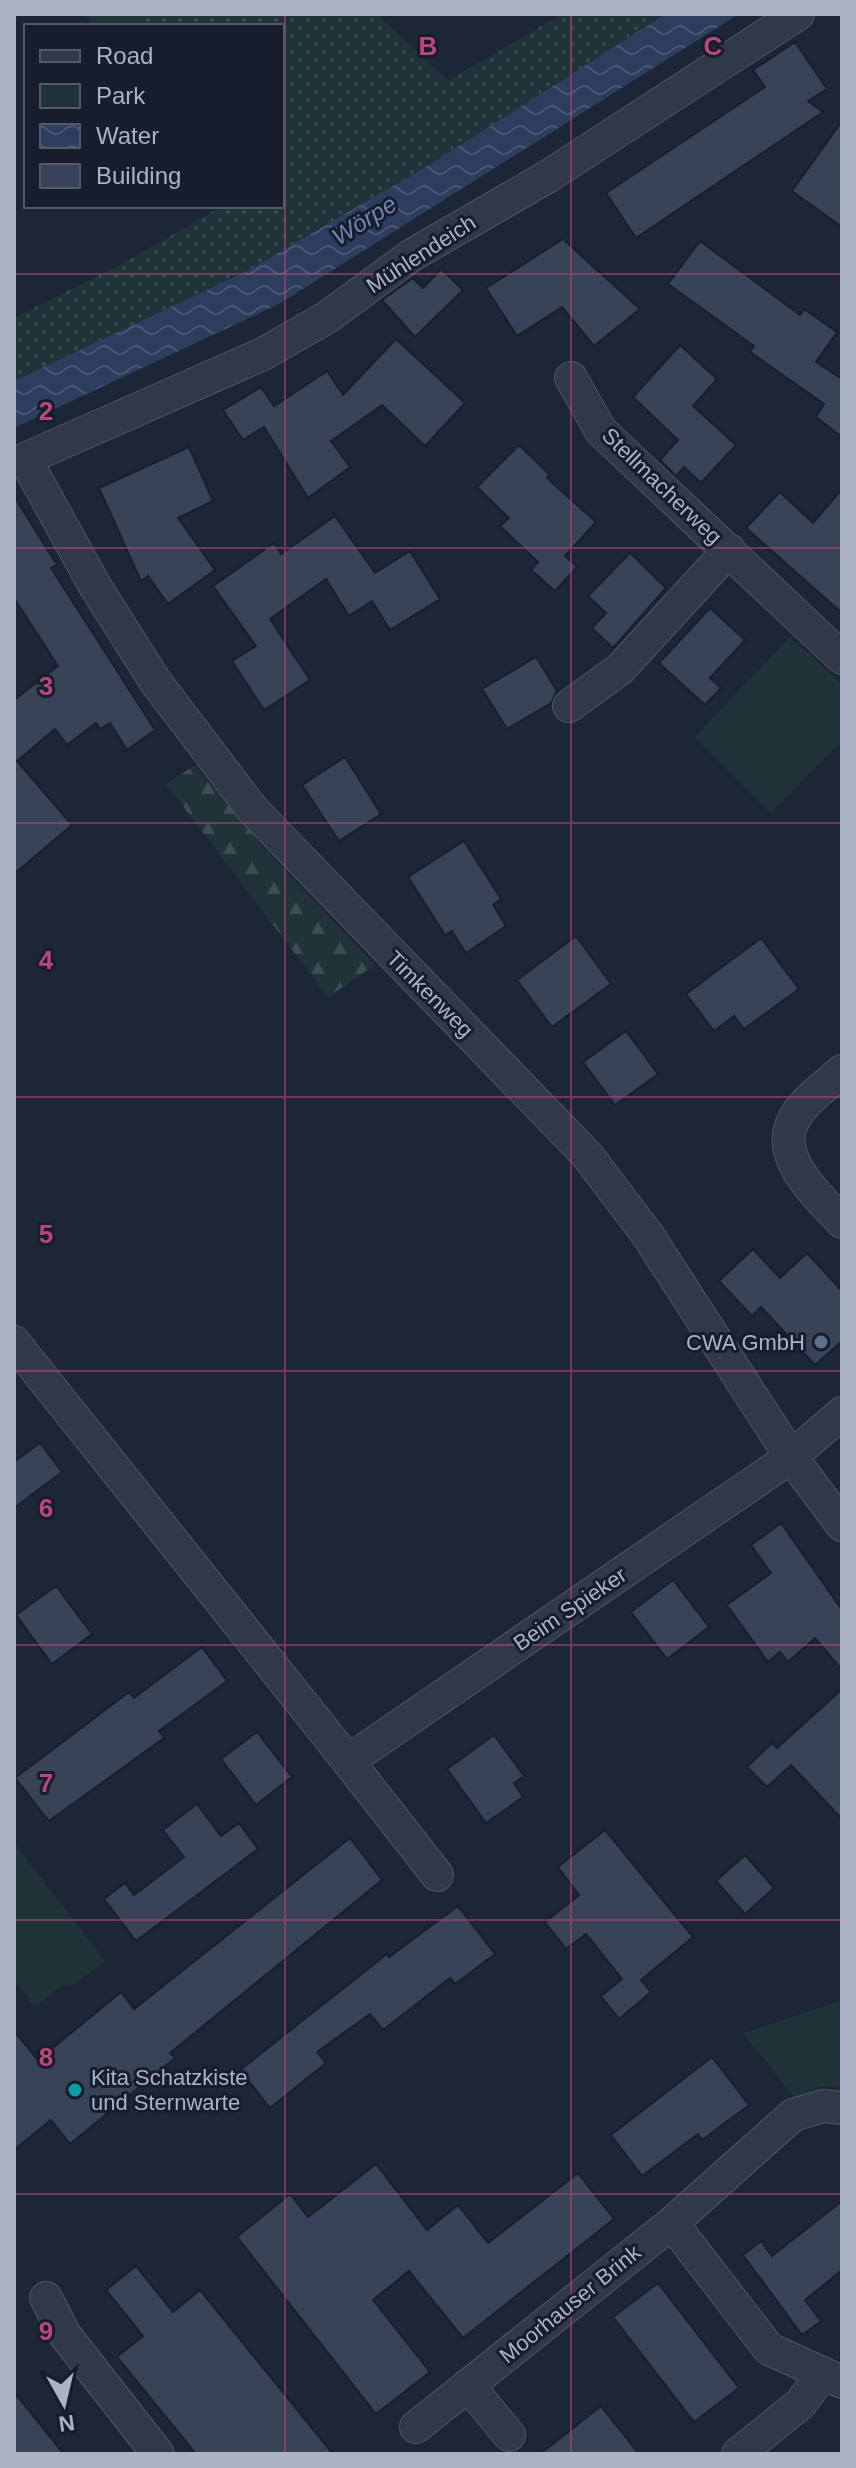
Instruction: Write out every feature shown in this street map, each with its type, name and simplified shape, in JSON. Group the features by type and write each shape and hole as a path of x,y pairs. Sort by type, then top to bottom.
{"street":[{"name":"Mühlendeich","path":"25,459 263,354 326,318 412,255 547,177 798,14"},
{"name":"Stellmacherweg","path":"571,378 601,431 842,658"},
{"name":"Timkenweg","path":"25,459 95,586 155,681 253,810 587,1155 647,1234 791,1457 842,1525"},
{"name":"Stellmacherweg","path":"569,706 620,669 729,550"},
{"path":"842,1071 804,1106 790,1127 791,1152 803,1178 842,1222"},
{"path":"14,1342 437,1875"},
{"name":"Beim Spieker","path":"348,1761 791,1457 842,1413"},
{"name":"Moorhauser Brink","path":"416,2427 672,2223 793,2115 823,2106 842,2108"},
{"path":"672,2223 769,2349 832,2378 738,2454"},
{"path":"46,2298 65,2335 158,2454"},
{"path":"468,2385 509,2435"}],"green space":[{"path":"84,14 136,14 145,24 94,24"},
{"path":"136,14 377,14 448,81 562,14 666,14 429,165 247,271 14,381 14,318 125,262 220,208 284,208 284,24 145,24"},
{"path":"790,637 842,684 842,741 771,813 695,737"},
{"path":"195,765 263,847 375,965 328,997 166,784"},
{"path":"14,1843 105,1961 73,1985 61,1986 35,2007 14,1980"},
{"path":"842,2000 842,2087 821,2086 795,2098 743,2033"}],"water":[{"name":"Wörpe","path":"666,14 739,14 279,304 14,428 14,381 247,271 429,165"}],"building":[{"path":"795,42 827,89 808,101 823,112 636,238 606,193 765,87 753,70"},
{"path":"842,121 842,227 792,191"},
{"path":"563,239 640,309 594,346 562,307 517,336 486,288"},
{"path":"700,241 800,315 804,309 837,332 816,362 842,379 842,437 816,417 824,404 750,352 754,346 668,284"},
{"path":"441,269 463,290 415,337 382,300 413,278 423,288"},
{"path":"396,339 465,403 425,446 382,405 331,441 350,467 308,498 264,427 243,440 223,410 261,387 274,406 327,371 343,395"},
{"path":"680,345 717,379 693,406 736,445 701,483 684,467 676,476 660,460 678,440 633,397"},
{"path":"519,445 550,475 547,478 596,522 565,556 577,567 555,591 531,570 538,562 500,526 509,518 477,487"},
{"path":"189,447 213,501 178,518 215,570 168,604 148,576 141,581 99,488"},
{"path":"842,489 842,613 746,528 780,492 813,523"},
{"path":"14,496 57,565 51,568 155,730 127,750 110,723 100,729 96,723 67,745 55,729 17,761 72,825 14,874 14,700 58,666 14,598"},
{"path":"335,516 375,573 410,551 440,599 390,630 372,601 349,616 326,579 270,619 310,680 264,710 232,661 256,646 213,586 274,543 281,554"},
{"path":"630,553 666,588 613,648 592,628 606,613 588,596"},
{"path":"710,608 745,640 710,678 721,688 705,705 659,663"},
{"path":"536,657 557,691 551,703 507,729 482,689"},
{"path":"345,757 381,814 339,841 302,785"},
{"path":"464,841 501,899 493,905 506,926 466,953 452,931 445,935 408,877"},
{"path":"576,936 611,984 552,1027 517,980"},
{"path":"761,938 799,989 744,1029 734,1016 714,1031 686,994"},
{"path":"626,1031 658,1074 615,1105 583,1062"},
{"path":"753,1249 780,1278 807,1253 842,1291 842,1341 815,1365 761,1307 752,1316 719,1281"},
{"path":"40,1443 62,1472 14,1508 14,1462"},
{"path":"781,1523 842,1610 842,1670 815,1638 788,1662 780,1652 768,1662 727,1605 771,1573 751,1545"},
{"path":"673,1580 709,1627 667,1659 631,1612"},
{"path":"56,1586 92,1634 52,1664 16,1615"},
{"path":"202,1647 227,1681 159,1731 164,1738 49,1821 15,1778 129,1692 134,1698"},
{"path":"842,1689 842,1819 791,1765 767,1787 747,1767 772,1743 777,1748"},
{"path":"257,1732 292,1777 256,1805 221,1759"},
{"path":"494,1735 524,1776 514,1783 523,1797 486,1823 447,1769"},
{"path":"197,1804 221,1836 239,1823 258,1849 136,1941 104,1899 125,1883 134,1895 184,1857 163,1830"},
{"path":"605,1830 693,1937 641,1980 651,1992 619,2019 601,1996 622,1979 586,1934 566,1949 545,1922 579,1895 558,1867"},
{"path":"350,1838 382,1880 170,2053 175,2058 70,2144 51,2120 14,2150 14,2031 38,2060 121,1992 134,2009"},
{"path":"745,1855 774,1888 745,1914 716,1881"},
{"path":"458,1906 495,1954 455,1984 450,1978 383,2030 370,2014 317,2052 326,2063 270,2108 240,2070 387,1954 389,1957"},
{"path":"712,2057 749,2105 702,2140 698,2134 642,2176 611,2135"},
{"path":"376,2164 427,2230 458,2205 488,2243 578,2173 614,2219 463,2338 409,2271 373,2300 430,2372 376,2414 237,2237 290,2194 308,2217"},
{"path":"842,2201 842,2270 805,2300 821,2321 802,2335 743,2255 761,2241 772,2256"},
{"path":"136,2266 173,2312 200,2290 333,2454 196,2454 117,2357 143,2336 106,2290"},
{"path":"658,2283 739,2388 694,2422 613,2317"},
{"path":"14,2392 64,2454 14,2454"},
{"path":"601,2406 639,2454 540,2454"}],"place":[{"name":"CWA GmbH","path":"821,1342"},
{"name":"Kita Schatzkiste und Sternwarte","path":"75,2090"}]}
